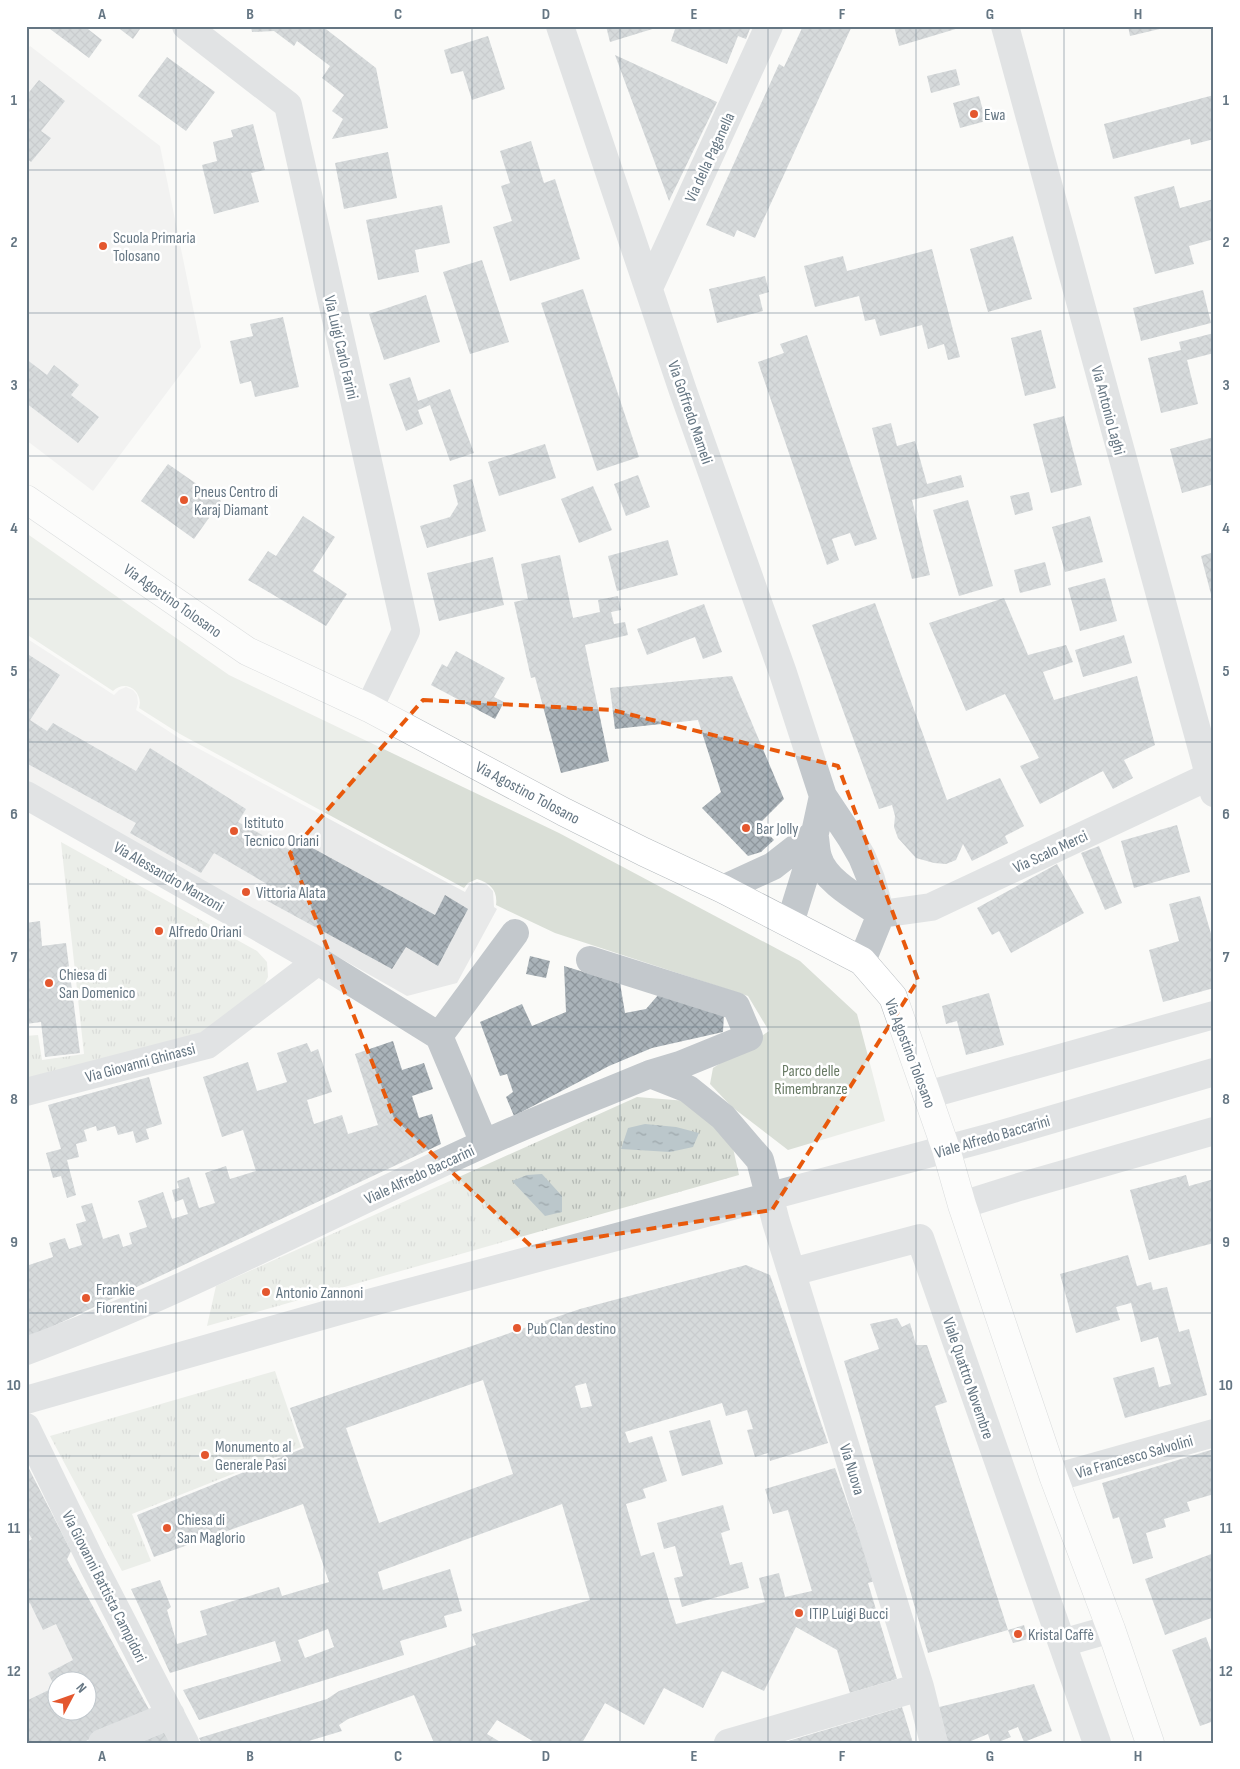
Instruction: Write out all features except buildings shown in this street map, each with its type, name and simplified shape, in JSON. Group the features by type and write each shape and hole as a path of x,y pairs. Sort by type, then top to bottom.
{"main road":[{"name":"Via Agostino Tolosano","path":"26,498 247,651 369,708 591,825 723,889 862,961 893,997 946,1149"},
{"path":"946,1149 962,1204 1054,1478 1111,1629 1150,1743"}],"street":[{"name":"Via Luigi Carlo Farini","path":"186,26 288,105 406,631 369,708"},
{"name":"Via Goffredo Mameli","path":"560,26 686,401 783,673 823,796 862,857 871,879 881,914"},
{"name":"Via della Paganella","path":"649,288 769,26"},
{"name":"Via Antonio Laghi","path":"1005,26 1212,781"},
{"name":"Via Scalo Merci","path":"881,914 930,907 1212,781"},
{"name":"Via Alessandro Manzoni","path":"26,795 318,961 439,1036"},
{"path":"790,923 808,865 823,796"},
{"path":"723,889 773,866 814,834"},
{"path":"814,834 818,858 825,872 836,884 881,914 862,961"},
{"path":"484,1143 439,1036 515,932"},
{"path":"590,960 736,1006 749,1037 680,1066 650,1074"},
{"name":"Via Giovanni Ghinassi","path":"26,1092 207,1045 318,961"},
{"path":"927,1095 1214,1015"},
{"name":"Viale Alfredo Baccarini","path":"26,1400 338,1311 946,1149 1214,1072"},
{"path":"650,1074 688,1090 723,1117 760,1160 769,1196"},
{"name":"Viale Alfredo Baccarini","path":"26,1351 79,1332 141,1305 484,1143 650,1074"},
{"path":"962,1204 1018,1186 1214,1131"},
{"name":"Via Nuova","path":"769,1196 920,1687 934,1743"},
{"name":"Viale Quattro Novembre","path":"792,1272 920,1238 1097,1743"},
{"name":"Via Giovanni Battista Campidori","path":"26,1428 93,1565 186,1743"},
{"name":"Via Francesco Salvolini","path":"1054,1478 1214,1433"},
{"path":"1062,1643 1111,1629"},
{"path":"728,1743 920,1687"},
{"path":"102,1743 171,1715"}],"highlighted area":[{"path":"423,700 612,710 838,766 918,980 772,1210 532,1247 394,1118 290,853"}],"shaded area":[{"name":"Scuola Primaria Tolosano","path":"30,46 160,146 201,347 93,491 26,440 26,51"},
{"name":"Istituto Tecnico Oriani","path":"26,638 114,695 126,687 133,690 137,695 138,703 136,710 179,738 465,892 469,885 477,882 487,885 493,891 494,907 497,909 457,983 407,996 26,780"},
{"path":"26,1463 71,1551 67,1560 152,1715 26,1743"}],"green space":[{"name":"Parco delle Rimembranze","path":"26,533 229,675 559,833 800,961 857,1014 885,1121 788,1150 732,1107 710,1084 713,1068 769,1031 748,996 555,933 496,905 496,895 486,883 477,879 468,883 464,888 180,734 139,708 139,697 133,689 123,686 113,691 26,634"},
{"path":"61,842 257,951 267,962 268,977 259,995 202,1034 26,1081 26,1036 38,1035 42,1060 84,1054"},
{"path":"637,1097 687,1101 731,1139 739,1175 207,1326 216,1286"},
{"path":"275,1371 301,1447 132,1514 151,1561 122,1571 50,1436"}],"water":[{"path":"645,1124 676,1127 699,1133 693,1147 670,1152 621,1149 628,1128"},
{"path":"542,1174 562,1196 562,1212 545,1216 512,1181 527,1175"}],"place":[{"name":"Ewa","path":"974,114"},
{"name":"Scuola Primaria Tolosano","path":"103,246"},
{"name":"Pneus Centro di Karaj Diamant","path":"184,500"},
{"name":"Bar Jolly","path":"746,828"},
{"name":"Istituto Tecnico Oriani","path":"234,831"},
{"name":"Vittoria Alata","path":"246,892"},
{"name":"Alfredo Oriani","path":"159,931"},
{"name":"Chiesa di San Domenico","path":"49,983"},
{"name":"Antonio Zannoni","path":"266,1292"},
{"name":"Frankie Fiorentini","path":"86,1298"},
{"name":"Pub Clan destino","path":"517,1328"},
{"name":"Monumento al Generale Pasi","path":"205,1455"},
{"name":"Chiesa di San Maglorio","path":"167,1528"},
{"name":"ITIP Luigi Bucci","path":"799,1613"},
{"name":"Kristal Caffè","path":"1018,1634"}]}
